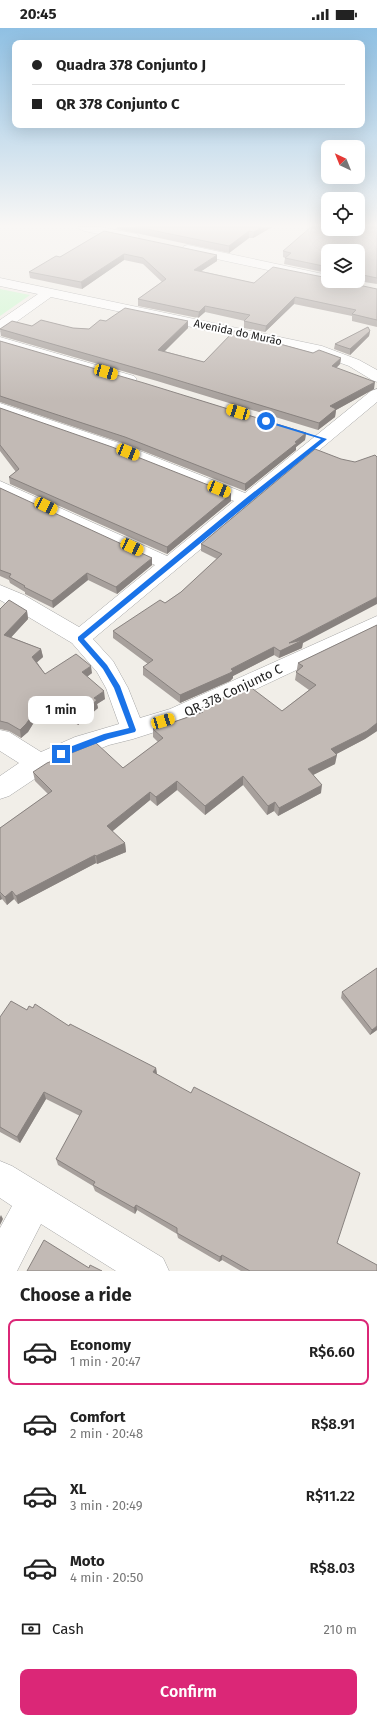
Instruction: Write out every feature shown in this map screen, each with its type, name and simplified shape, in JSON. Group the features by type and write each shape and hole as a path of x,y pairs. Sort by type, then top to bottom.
{"street":[{"name":"Avenida do Murão","path":"14,285 317,349 354,363 377,377"},
{"path":"0,327 48,292"},
{"path":"0,341 143,383"},
{"path":"80,638 171,565 247,500 317,436 377,394"},
{"path":"0,408 119,449 247,500"},
{"path":"0,486 171,565"},
{"path":"0,592 17,600 80,638 105,667 118,688 133,730"},
{"name":"QR 378 Conjunto C","path":"0,789 39,763 107,736 133,730 178,716 377,623"},
{"path":"0,739 39,763"},
{"path":"0,1178 150,1271"},
{"path":"0,1265 34,1200"}],"green space":[{"path":"0,289 30,295 0,316"}],"building":[{"path":"158,285 321,285 321,288 365,288 365,286 377,289 377,320 352,314 356,310 295,297 266,326 244,321 250,315 205,306 199,312 138,299"},
{"path":"125,308 188,321 158,350 204,362 234,331 313,353 319,350 341,358 332,366 375,382 330,406 336,409 319,423 157,374 0,329 12,321 32,326 41,320 73,328 89,329 100,320 106,321"},
{"path":"368,327 370,331 350,349 335,344"},
{"path":"0,341 144,383 306,433 295,442 297,443 245,484 125,437 0,396"},
{"path":"0,408 112,447 231,494 167,547 9,477 19,469 0,445"},
{"path":"315,449 341,459 355,462 375,455 377,457 377,597 289,643 303,640 280,651 274,647 231,669 233,671 230,673 180,695 143,667 153,660 113,631 160,600 165,603 181,592 222,554 201,544"},
{"path":"0,488 152,558 116,587 87,573 52,601 24,587 25,586 9,577 11,574 0,570"},
{"path":"9,600 27,611 4,635 41,649 32,657 45,674 76,654 91,666 82,672 104,691 94,698 97,700 77,717 55,702 42,715 35,711 20,730 8,723 0,721 0,609"},
{"path":"377,625 377,723 367,731 331,749 337,755 308,769 322,785 279,808 275,802 268,806 243,776 205,806 177,781 156,797 150,792 107,826 125,843 96,856 95,855 16,896 12,891 5,897 0,892 0,828 52,791 33,772 47,763 96,743 123,768 163,738 153,729 203,712 199,709 249,686 282,711 316,685 296,672 303,666 298,663"},
{"path":"377,968 377,1026 372,1030 342,992"},
{"path":"11,1001 27,1010 29,1006 33,1008 35,1004 69,1026 70,1024 156,1068 153,1072 191,1093 194,1087 360,1173 337,1243 377,1265 377,1271 250,1271 222,1255 220,1257 177,1233 177,1228 136,1205 134,1208 93,1185 95,1182 56,1159 82,1111 44,1092 17,1137 0,1127 0,1017"},
{"path":"44,1240 89,1268 90,1265 102,1271 27,1271"}],"route":[{"path":"61,754 107,736 133,730 118,688 105,667 80,638 171,565 247,500 324,439 266,421"}]}
